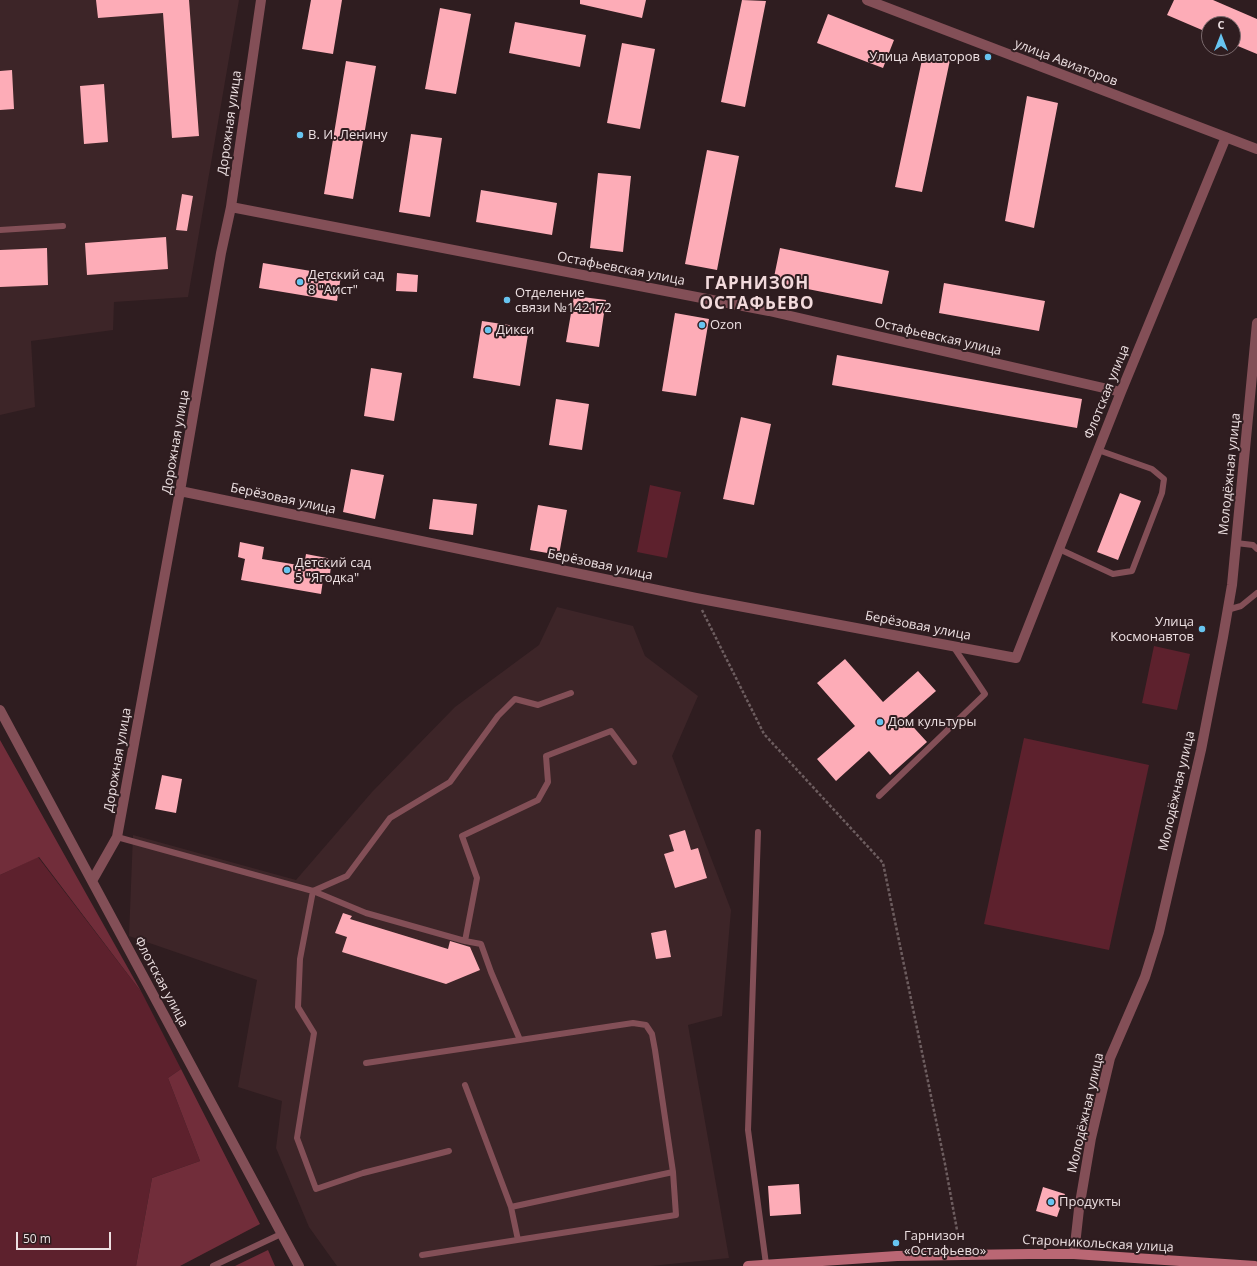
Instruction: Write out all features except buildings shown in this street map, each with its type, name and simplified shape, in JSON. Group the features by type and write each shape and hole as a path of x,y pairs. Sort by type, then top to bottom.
{"street":[{"name":"Дорожная улица","path":"92,881 117,837 220,261 231,207 261,0"},
{"name":"улица Авиаторов","path":"866,0 1257,149"},
{"name":"Флотская улица","path":"1016,658 1121,392 1226,137"},
{"name":"Остафьевская улица","path":"231,207 768,311 1121,392"},
{"name":"Молодёжная улица","path":"1074,1254 1079,1209 1091,1138 1110,1058 1145,977 1159,932 1201,750 1232,585 1257,324"},
{"name":"Берёзовая улица","path":"180,491 696,598 1016,658"},
{"name":"Флотская улица","path":"0,710 299,1266"},
{"name":"Староникольская улица","path":"748,1266 898,1256 1074,1254 1255,1266"}],"lane":[{"path":"0,230 63,226"},
{"path":"1059,549 1113,574 1132,571 1162,493 1164,479 1152,469 1098,450"},
{"path":"1236,543 1253,545 1257,549"},
{"path":"1228,610 1241,606 1257,593"},
{"path":"879,796 986,694 953,646"},
{"path":"313,891 347,876 390,818 450,782 498,716 515,699 538,705 571,693"},
{"path":"465,941 477,878 462,836 538,800 548,782 546,756 611,731 634,762"},
{"path":"758,832 748,1130 766,1264"},
{"path":"117,837 313,891 366,913 465,941 481,944 491,972 520,1040"},
{"path":"313,891 300,959 298,1007 314,1033 297,1138 316,1189 363,1173 449,1151"},
{"path":"366,1063 632,1023 646,1025 652,1034 673,1172 676,1215 422,1256"},
{"path":"465,1085 511,1207 518,1240"},
{"path":"511,1207 673,1172"},
{"path":"213,1266 281,1234"}],"path":[{"path":"696,598 764,734 883,863 945,1164 959,1241"}],"shaded area":[{"path":"0,0 239,0 188,297 114,302 113,330 31,341 35,407 0,415"},
{"path":"650,485 681,492 667,558 637,552"},
{"path":"557,607 633,626 645,656 698,696 672,756 731,910 722,1016 688,1025 729,1258 651,1266 337,1266 309,1227 276,1148 282,1101 238,1087 257,980 129,936 133,835 296,880 372,792 455,707 539,645"},
{"path":"1154,646 1190,654 1177,710 1142,703"},
{"path":"1024,738 1149,765 1109,950 984,924"},
{"path":"0,740 142,993 39,857 0,875"},
{"path":"38,857 142,993 181,1069 168,1078 200,1161 152,1178 136,1266 0,1266 0,875"},
{"path":"181,1069 260,1224 180,1266 136,1266 152,1178 200,1161 168,1078"},
{"path":"268,1250 275,1266 235,1266"}],"place":[{"name":"Улица Авиаторов","path":"988,57"},
{"name":"В. И. Ленину","path":"300,135"},
{"name":"Детский сад 8 \"Аист\"","path":"300,282"},
{"name":"Отделение связи №142172","path":"507,300"},
{"name":"Ozon","path":"702,325"},
{"name":"Дикси","path":"488,330"},
{"name":"Детский сад 5 \"Ягодка\"","path":"287,570"},
{"name":"Улица Космонавтов","path":"1202,629"},
{"name":"Дом культуры","path":"880,722"},
{"name":"Продукты","path":"1051,1202"},
{"name":"Гарнизон «Остафьево»","path":"896,1243"}],"district":[{"name":"ГАРНИЗОН ОСТАФЬЕВО","path":"757,294"}]}
